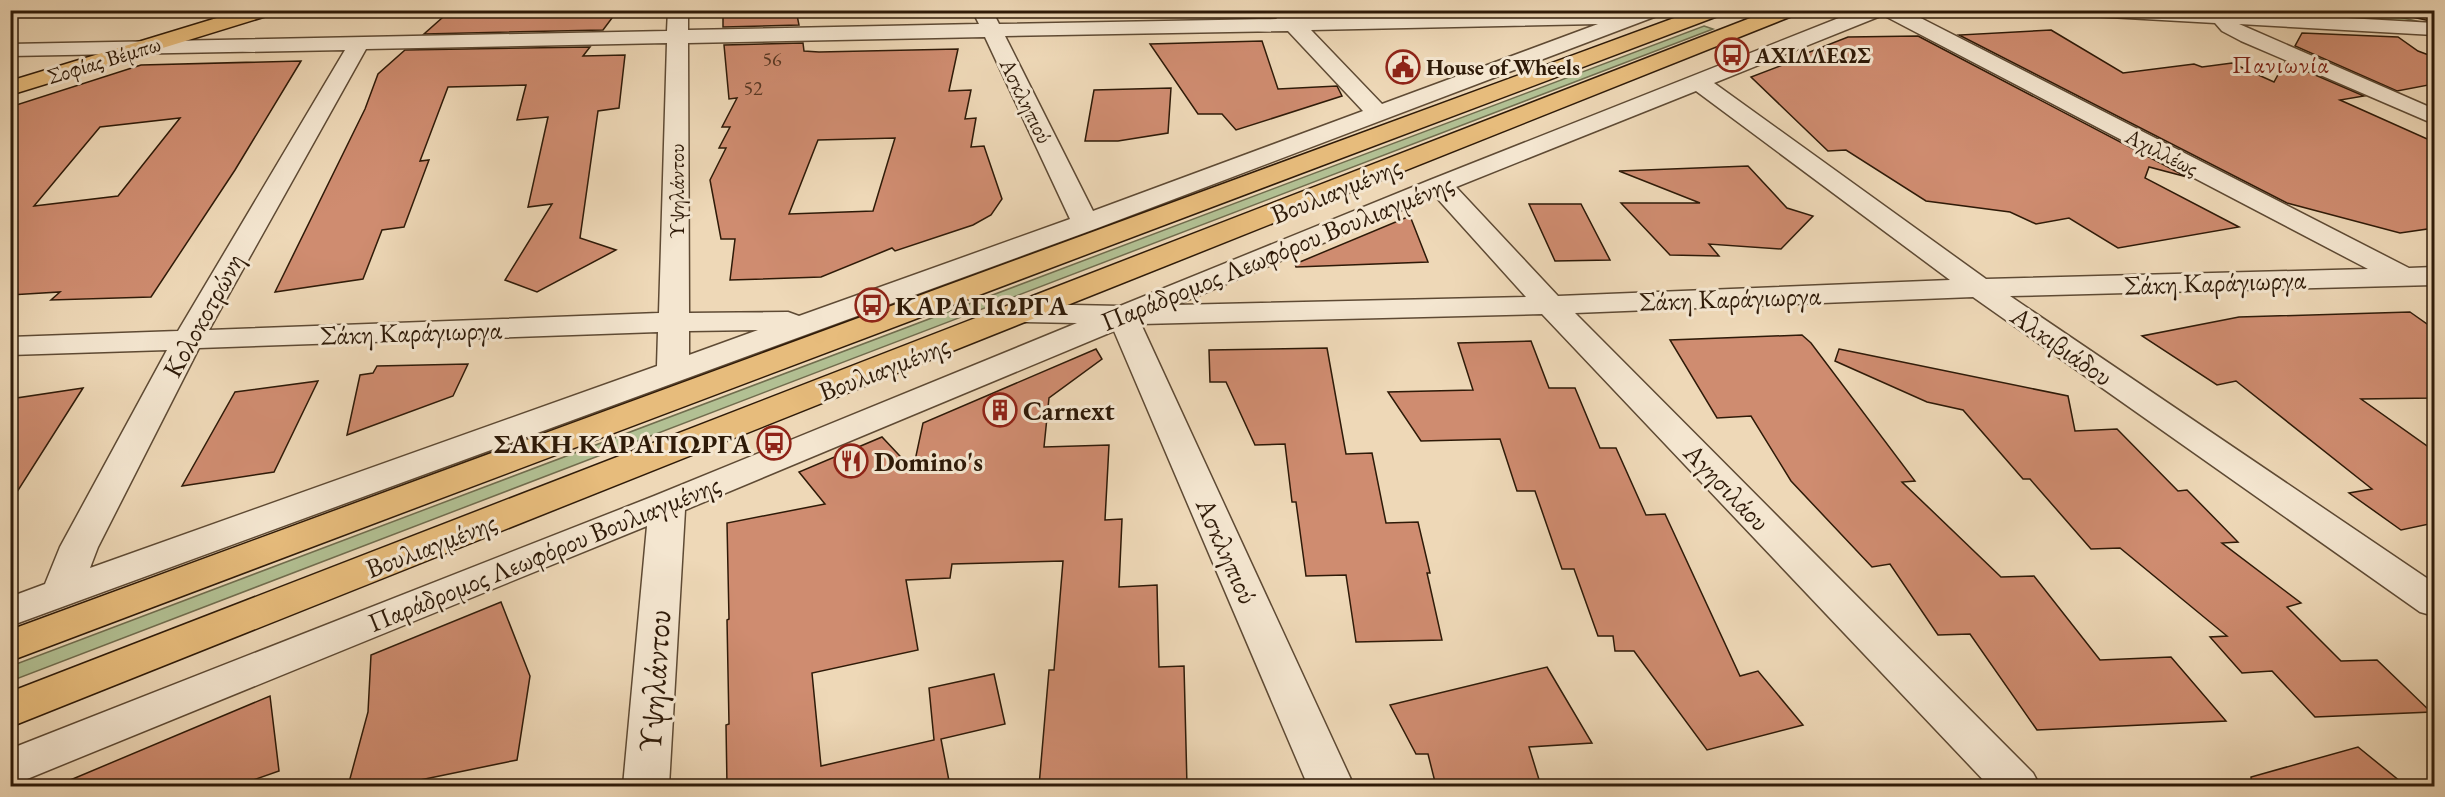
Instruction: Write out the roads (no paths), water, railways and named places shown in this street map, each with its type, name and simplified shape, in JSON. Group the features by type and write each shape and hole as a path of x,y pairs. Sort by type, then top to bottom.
{"main road":[{"name":"Σοφίας Βέμπω","path":"10,75 228,10"},
{"name":"Σοφίας Βέμπω","path":"10,88 266,10"},
{"name":"Βουλιαγμένης","path":"10,646 1716,10"},
{"name":"Βουλιαγμένης","path":"10,710 1790,10"},
{"path":"2409,10 2434,15"}],"street":[{"name":"Υψηλάντου","path":"673,372 678,10"},
{"name":"Παράδρομος Λεωφόρου Βουλιαγμένης","path":"10,768 667,504 1438,185 1878,10"},
{"name":"Αχιλλέως","path":"1889,10 2434,292"},
{"path":"2091,10 2434,29"},
{"path":"10,50 676,37 987,21 1287,17 1592,19 1646,14"},
{"path":"2156,14 2248,37"},
{"path":"1287,17 1379,115"},
{"path":"2229,17 2224,21 2226,25 2248,37 2434,117"},
{"path":"10,612 1379,115 1592,19"},
{"name":"Ασκληπιού","path":"987,21 1085,223"},
{"name":"Κολοκοτρώνη","path":"61,594 79,547 188,340 359,43"},
{"name":"Αλκιβιάδου","path":"1697,81 1979,288 2434,602"},
{"name":"Αγησιλάου","path":"1438,185 1550,305 2018,786"},
{"path":"1237,268 1242,284 1257,298 1281,310"},
{"name":"Σάκη Καράγιωργα","path":"1024,313 1122,315 1550,305 1979,288 2434,276"},
{"name":"Ασκληπιού","path":"1122,315 1331,786"},
{"name":"Σάκη Καράγιωργα","path":"10,346 675,322 812,321"},
{"name":"Υψηλάντου","path":"646,786 667,504"}],"place":[{"name":"ΑΧΙΛΛΕΩΣ","path":"1732,55"},
{"name":"House of Wheels","path":"1403,67"},
{"name":"ΚΑΡΑΓΙΩΡΓΑ","path":"872,305"},
{"name":"Carnext","path":"1000,410"},
{"name":"ΣΑΚΗ ΚΑΡΑΓΙΩΡΓΑ","path":"774,443"},
{"name":"Domino's","path":"851,461"}],"district":[{"name":"Πανιωνία","path":"2281,64"}]}
